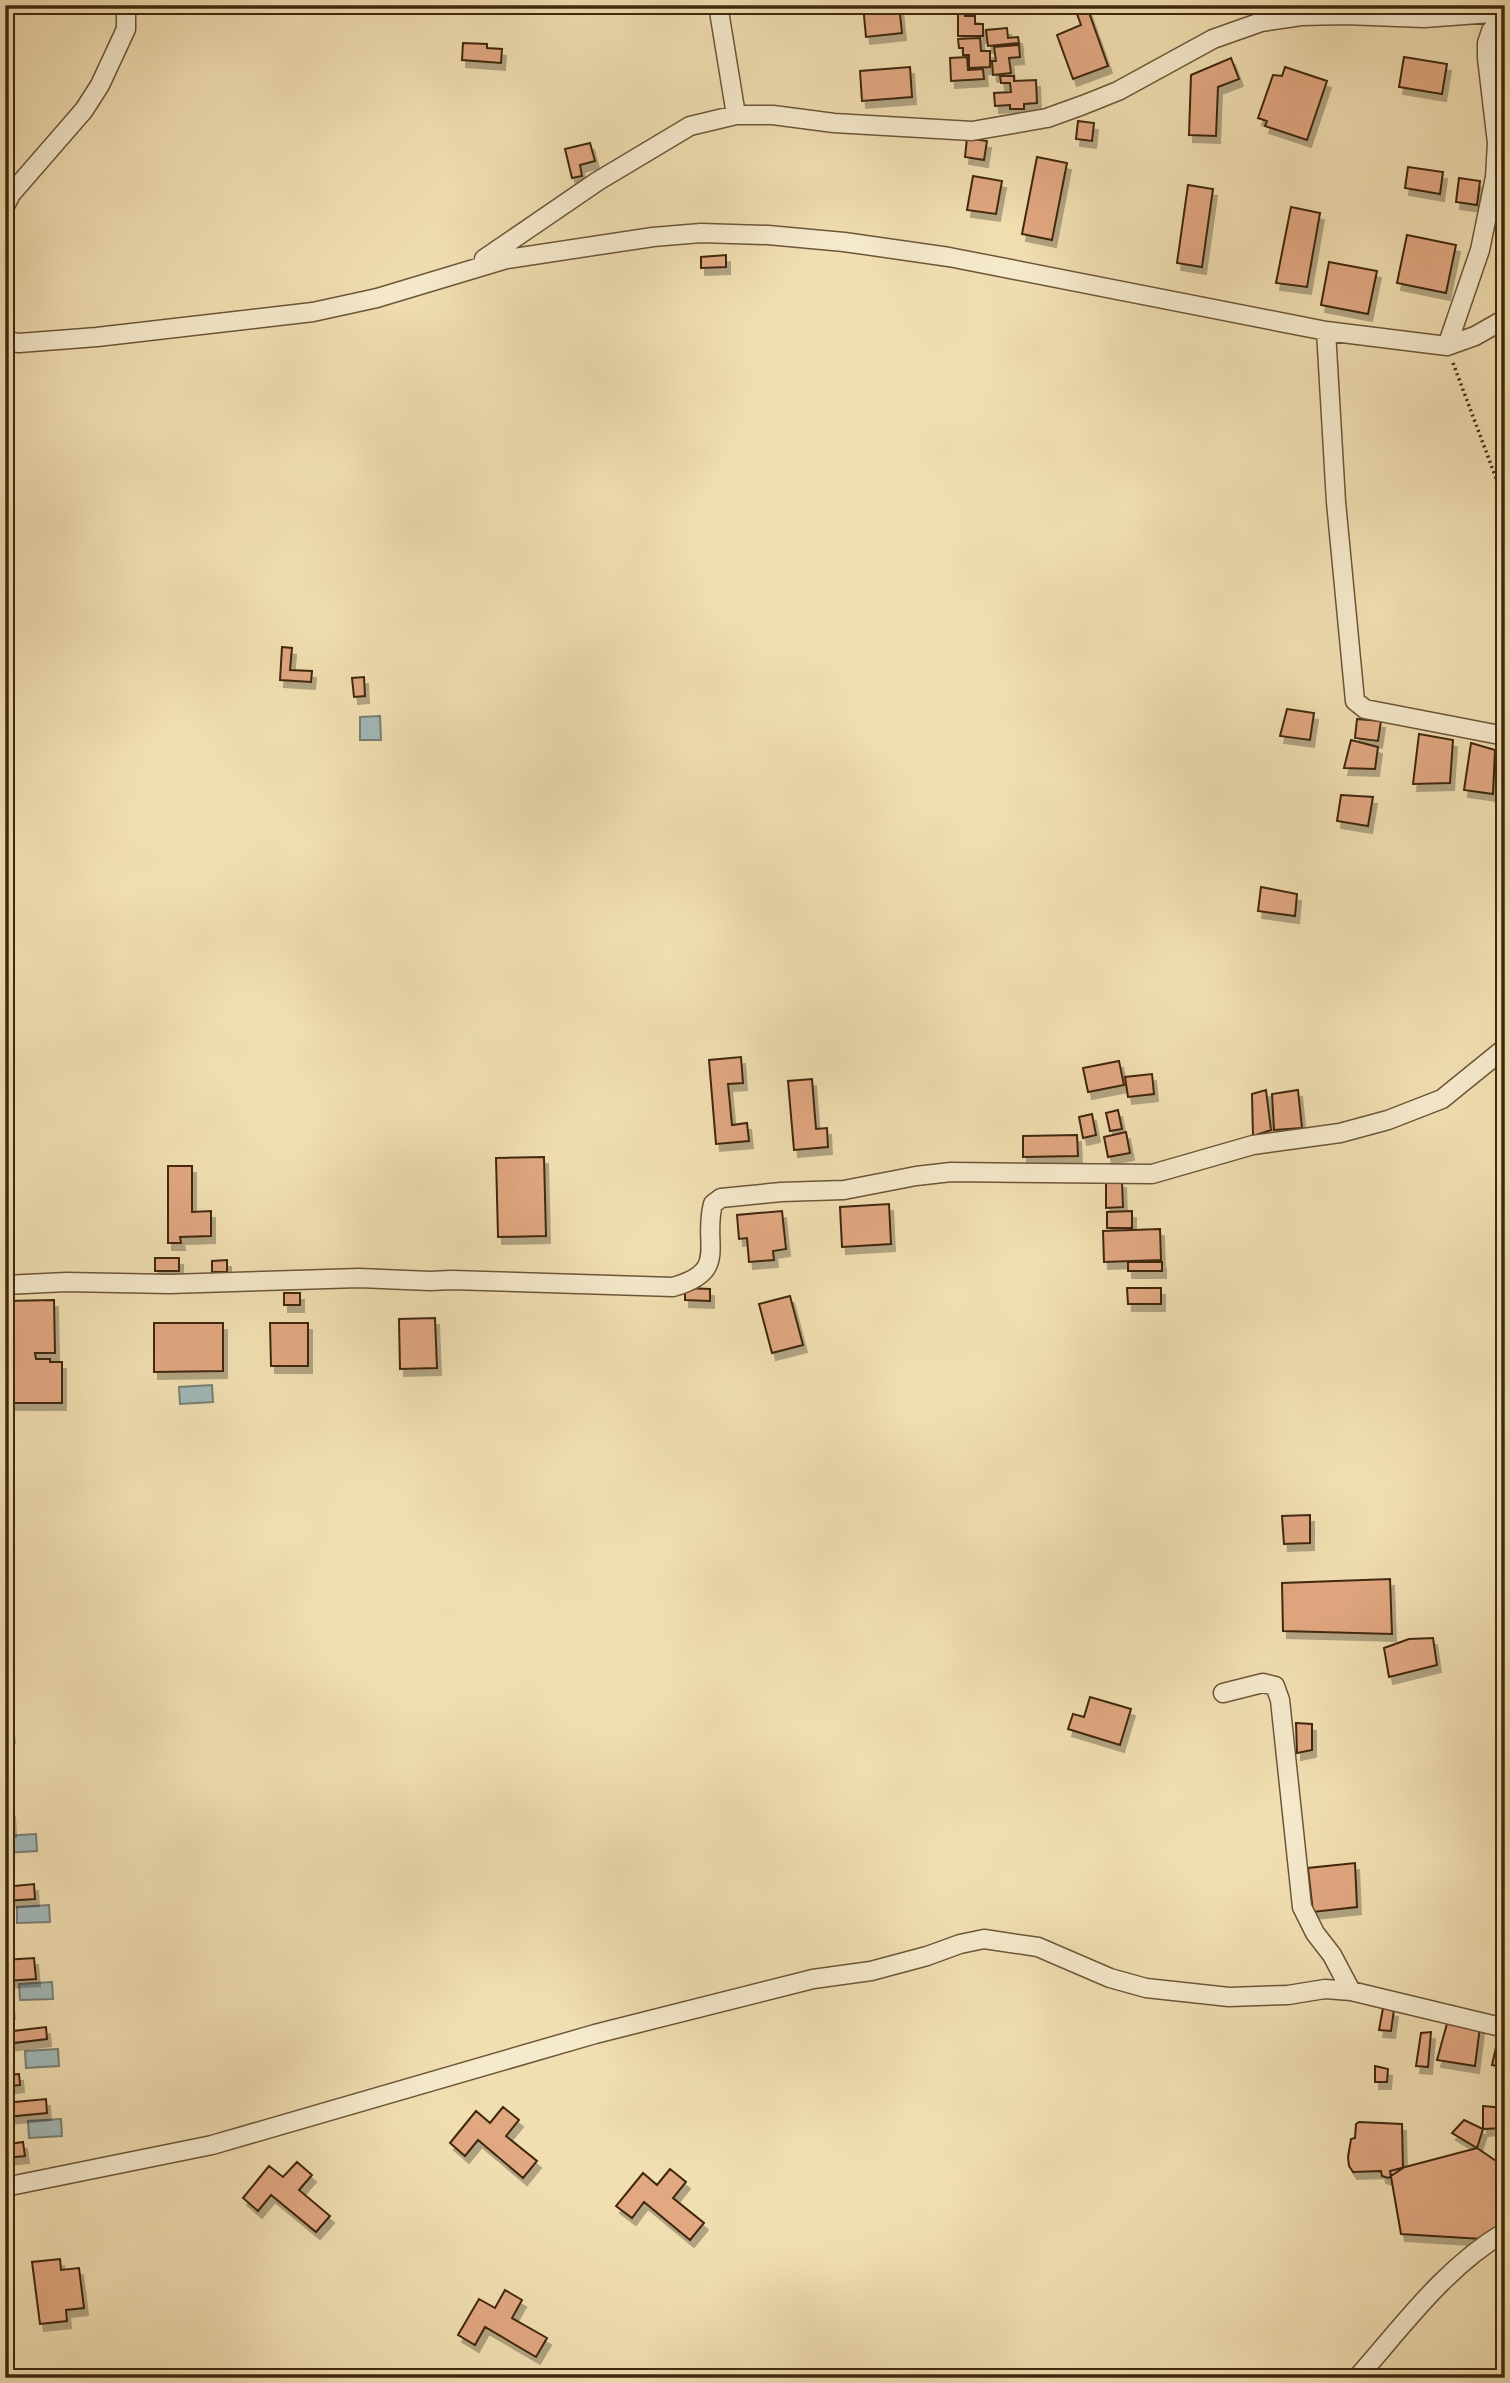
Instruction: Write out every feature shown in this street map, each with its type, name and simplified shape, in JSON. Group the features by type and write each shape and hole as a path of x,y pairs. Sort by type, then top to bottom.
{"street":[{"path":"5,206 10,194 84,110 100,85 125,29 126,5"},
{"path":"718,5 736,115"},
{"path":"468,270 597,181 690,126 736,115 773,115 834,123 972,131 1047,118 1118,91 1213,39 1261,22 1344,10 1424,18 1505,14"},
{"path":"1447,346 1480,250 1495,177 1497,143 1487,43 1491,30 1505,14"},
{"path":"5,341 19,343 97,337 313,312 377,298 507,259 653,237 701,233 768,235 949,257 1326,331 1447,346 1475,336 1505,319"},
{"path":"1326,331 1336,502 1355,701 1365,709 1505,736"},
{"path":"5,1285 66,1282 170,1284 359,1278 673,1287 691,1282 706,1271 711,1254 711,1213 713,1204 722,1198 781,1192 844,1190 951,1172 1152,1174 1253,1145 1340,1133 1388,1121 1442,1099 1505,1048"},
{"path":"1223,1693 1263,1683 1275,1686 1280,1700 1302,1907 1315,1933 1332,1955 1352,1991"},
{"path":"5,2187 212,2145 594,2034 813,1979 870,1971 984,1939 1038,1947 1110,1978 1146,1988 1229,1997 1288,1995 1325,1989 1352,1991 1505,2028"},
{"path":"1357,2378 1433,2291 1473,2253 1505,2232"}],"path":[{"path":"1447,346 1505,502"}],"water":[{"path":"380,716 381,740 360,740 360,717"},
{"path":"212,1385 213,1402 180,1404 179,1387"},
{"path":"36,1834 37,1851 5,1853 5,1836"},
{"path":"49,1905 50,1922 17,1923 17,1907"},
{"path":"52,1982 53,1999 20,2000 19,1984"},
{"path":"58,2049 59,2066 26,2068 25,2051"},
{"path":"61,2119 62,2136 29,2138 28,2121"}],"building":[{"path":"863,5 899,5 902,33 866,37"},
{"path":"1087,7 1108,66 1073,79 1057,35 1081,25 1076,11"},
{"path":"958,11 965,11 965,16 975,16 975,24 983,24 983,36 958,36"},
{"path":"1007,28 1008,38 1018,37 1019,43 988,46 986,30"},
{"path":"980,38 981,51 990,51 990,67 969,68 969,55 963,55 958,39"},
{"path":"463,43 487,44 487,48 502,49 501,63 462,60"},
{"path":"1019,45 1020,57 1009,58 1011,73 993,75 992,61 996,61 994,47"},
{"path":"967,57 968,70 983,69 984,79 951,81 950,58"},
{"path":"1404,57 1447,64 1442,94 1399,87"},
{"path":"1231,58 1239,79 1218,87 1216,136 1189,135 1191,75"},
{"path":"910,67 912,97 862,101 860,71"},
{"path":"1285,67 1327,81 1307,140 1265,126 1267,121 1258,118 1273,75 1282,76"},
{"path":"1000,76 1014,76 1014,81 1036,80 1037,103 1024,104 1024,109 1010,109 1010,105 995,106 994,93 1011,92 1010,83 1001,83"},
{"path":"1078,121 1094,123 1092,141 1076,139"},
{"path":"967,138 987,141 984,160 965,157"},
{"path":"590,143 595,161 580,165 582,176 572,178 565,149"},
{"path":"1037,157 1067,163 1052,240 1022,234"},
{"path":"1408,167 1443,172 1440,194 1405,188"},
{"path":"973,176 1002,181 996,214 967,210"},
{"path":"1459,178 1480,181 1477,205 1456,202"},
{"path":"1188,185 1213,189 1202,267 1177,263"},
{"path":"1291,207 1320,213 1307,287 1276,283"},
{"path":"1407,235 1456,245 1446,293 1397,283"},
{"path":"726,255 726,267 701,268 701,257"},
{"path":"1329,262 1377,271 1368,314 1321,305"},
{"path":"282,647 292,648 290,670 312,671 311,682 280,680"},
{"path":"364,677 365,696 354,697 352,678"},
{"path":"1287,709 1314,713 1310,740 1280,736"},
{"path":"1357,719 1381,721 1378,741 1355,738"},
{"path":"1419,734 1453,740 1450,783 1413,784"},
{"path":"1351,740 1378,747 1375,769 1344,768"},
{"path":"1471,743 1495,750 1493,794 1464,790"},
{"path":"1341,795 1373,797 1368,826 1337,821"},
{"path":"1261,887 1297,894 1295,916 1258,911"},
{"path":"741,1057 743,1083 728,1084 732,1125 747,1123 749,1141 716,1144 709,1060"},
{"path":"1119,1061 1124,1085 1088,1092 1083,1068"},
{"path":"1152,1074 1154,1094 1128,1097 1125,1077"},
{"path":"812,1079 816,1129 827,1128 828,1147 794,1150 788,1081"},
{"path":"1266,1090 1271,1130 1253,1136 1252,1094"},
{"path":"1298,1090 1302,1128 1274,1130 1272,1094"},
{"path":"1118,1110 1122,1129 1110,1131 1106,1113"},
{"path":"1092,1114 1096,1135 1083,1138 1079,1117"},
{"path":"1126,1132 1130,1153 1108,1157 1104,1137"},
{"path":"1077,1135 1078,1156 1023,1157 1023,1136"},
{"path":"544,1157 546,1236 498,1237 496,1158"},
{"path":"168,1166 192,1166 192,1212 211,1211 211,1236 180,1237 181,1243 168,1243"},
{"path":"1106,1181 1122,1181 1123,1207 1106,1208"},
{"path":"889,1204 891,1244 842,1247 840,1207"},
{"path":"782,1211 786,1249 773,1251 774,1260 749,1262 747,1238 739,1239 737,1215"},
{"path":"1132,1211 1132,1228 1107,1228 1107,1212"},
{"path":"1160,1229 1161,1260 1104,1262 1103,1231"},
{"path":"155,1258 179,1258 179,1271 155,1271"},
{"path":"227,1260 227,1272 212,1272 212,1261"},
{"path":"1128,1262 1162,1262 1162,1271 1128,1271"},
{"path":"685,1288 710,1289 710,1301 685,1300"},
{"path":"1127,1288 1161,1288 1161,1304 1128,1304"},
{"path":"284,1293 300,1293 300,1305 284,1305"},
{"path":"790,1296 803,1345 772,1353 759,1304"},
{"path":"54,1300 55,1353 35,1353 36,1359 62,1362 62,1403 5,1403 5,1301"},
{"path":"435,1318 437,1368 400,1369 399,1319"},
{"path":"154,1323 223,1323 223,1371 154,1372"},
{"path":"270,1323 308,1323 308,1366 271,1366"},
{"path":"1310,1515 1310,1543 1284,1544 1282,1516"},
{"path":"1390,1579 1392,1634 1283,1631 1282,1583"},
{"path":"1433,1638 1437,1665 1389,1677 1384,1648 1409,1639"},
{"path":"1090,1697 1131,1709 1120,1745 1068,1729 1073,1714 1084,1717"},
{"path":"5,1719 9,1719 11,1736 5,1737"},
{"path":"1296,1723 1312,1724 1312,1750 1297,1753"},
{"path":"11,1810 12,1830 5,1830 5,1811"},
{"path":"1355,1863 1357,1907 1313,1912 1308,1868"},
{"path":"34,1884 35,1899 5,1901 5,1887"},
{"path":"34,1958 36,1979 5,1981 5,1960"},
{"path":"5,1996 9,1996 11,2012 5,2013"},
{"path":"1383,2008 1394,2010 1391,2031 1379,2030"},
{"path":"1448,2020 1480,2027 1475,2066 1437,2060"},
{"path":"46,2027 47,2039 5,2044 5,2032"},
{"path":"1431,2032 1428,2067 1416,2066 1421,2033"},
{"path":"1499,2034 1505,2036 1505,2068 1492,2065"},
{"path":"1375,2066 1388,2069 1387,2082 1375,2082"},
{"path":"19,2074 20,2085 5,2087 5,2075"},
{"path":"46,2099 47,2113 7,2117 9,2144 23,2142 25,2156 5,2158 5,2103"},
{"path":"1483,2106 1505,2108 1505,2128 1483,2129"},
{"path":"503,2107 519,2120 506,2136 537,2161 523,2178 478,2140 465,2156 450,2143 476,2111 490,2123"},
{"path":"1464,2120 1483,2129 1477,2148 1452,2133"},
{"path":"1356,2124 1402,2124 1403,2168 1388,2178 1382,2176 1381,2171 1353,2172 1348,2157 1351,2139 1355,2138"},
{"path":"1477,2148 1505,2167 1505,2227 1482,2239 1401,2234 1390,2171"},
{"path":"297,2162 312,2175 299,2190 330,2216 316,2232 271,2195 258,2211 243,2198 269,2166 283,2177"},
{"path":"670,2169 686,2182 673,2198 704,2223 690,2240 644,2202 632,2218 616,2206 643,2173 657,2185"},
{"path":"60,2259 61,2270 79,2268 84,2308 66,2310 67,2321 40,2324 32,2262"},
{"path":"505,2290 522,2300 512,2318 547,2338 536,2357 485,2327 475,2345 458,2335 479,2299 495,2308"}]}
